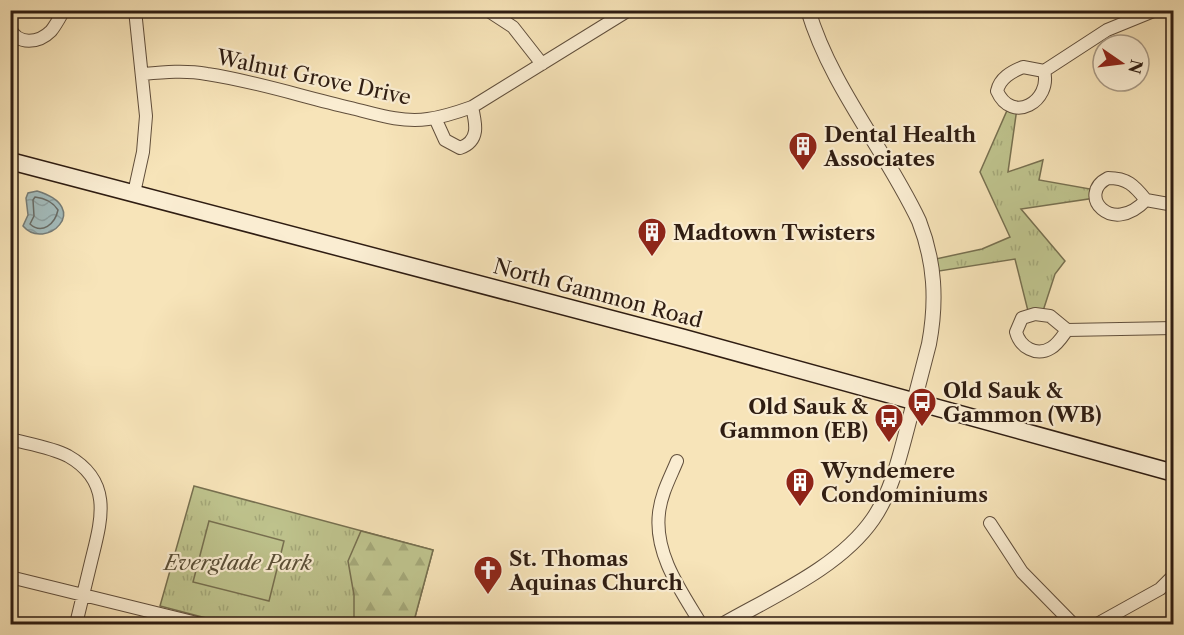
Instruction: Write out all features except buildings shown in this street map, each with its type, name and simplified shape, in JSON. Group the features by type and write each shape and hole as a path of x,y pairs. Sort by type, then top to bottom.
{"main road":[{"name":"North Gammon Road","path":"10,161 684,338 1173,473"}],"street":[{"path":"10,28 15,36 23,40 35,40 51,31 64,10"},
{"path":"134,193 146,136 143,74 135,10"},
{"path":"487,10 513,27 542,64"},
{"name":"Walnut Grove Drive","path":"143,74 205,73 374,114 402,119 435,118 472,107 629,10"},
{"path":"724,624 816,571 846,549 874,518 895,469 929,344 934,308 933,273 928,247 911,204 831,68 808,10"},
{"path":"1044,71 1107,30 1156,10"},
{"path":"435,118 445,140 460,148 473,140 476,131 472,107"},
{"path":"1146,200 1173,205"},
{"path":"1068,330 1173,328"},
{"path":"10,439 68,456 86,471 97,488 102,504 101,526 76,624"},
{"path":"678,461 661,500 659,530 670,570 701,624"},
{"path":"990,522 1022,572 1073,624"},
{"path":"1097,624 1160,589 1173,575"},
{"path":"10,577 201,624"}],"green space":[{"path":"1009,106 1017,108 1008,172 1043,160 1039,180 1096,190 1095,198 1021,209 1065,261 1055,274 1042,314 1029,315 1015,259 933,272 931,260 982,249 1010,237 980,172"},
{"name":"Everglade Park","path":"194,486 433,550 415,617 407,624 229,624 160,606"},
{"path":"209,521 284,541 269,601 193,582"},
{"path":"361,531 433,550 415,617 407,624 354,624 354,595 348,561"}],"water":[{"path":"37,191 54,198 62,207 63,216 60,225 42,234 32,233 23,226 28,215 26,198 28,193"}],"place":[{"name":"Dental Health Associates","path":"803,172"},
{"name":"Madtown Twisters","path":"652,258"},
{"name":"Old Sauk & Gammon (WB)","path":"922,428"},
{"name":"Old Sauk & Gammon (EB)","path":"889,444"},
{"name":"Wyndemere Condominiums","path":"800,508"},
{"name":"St. Thomas Aquinas Church","path":"488,596"}]}
